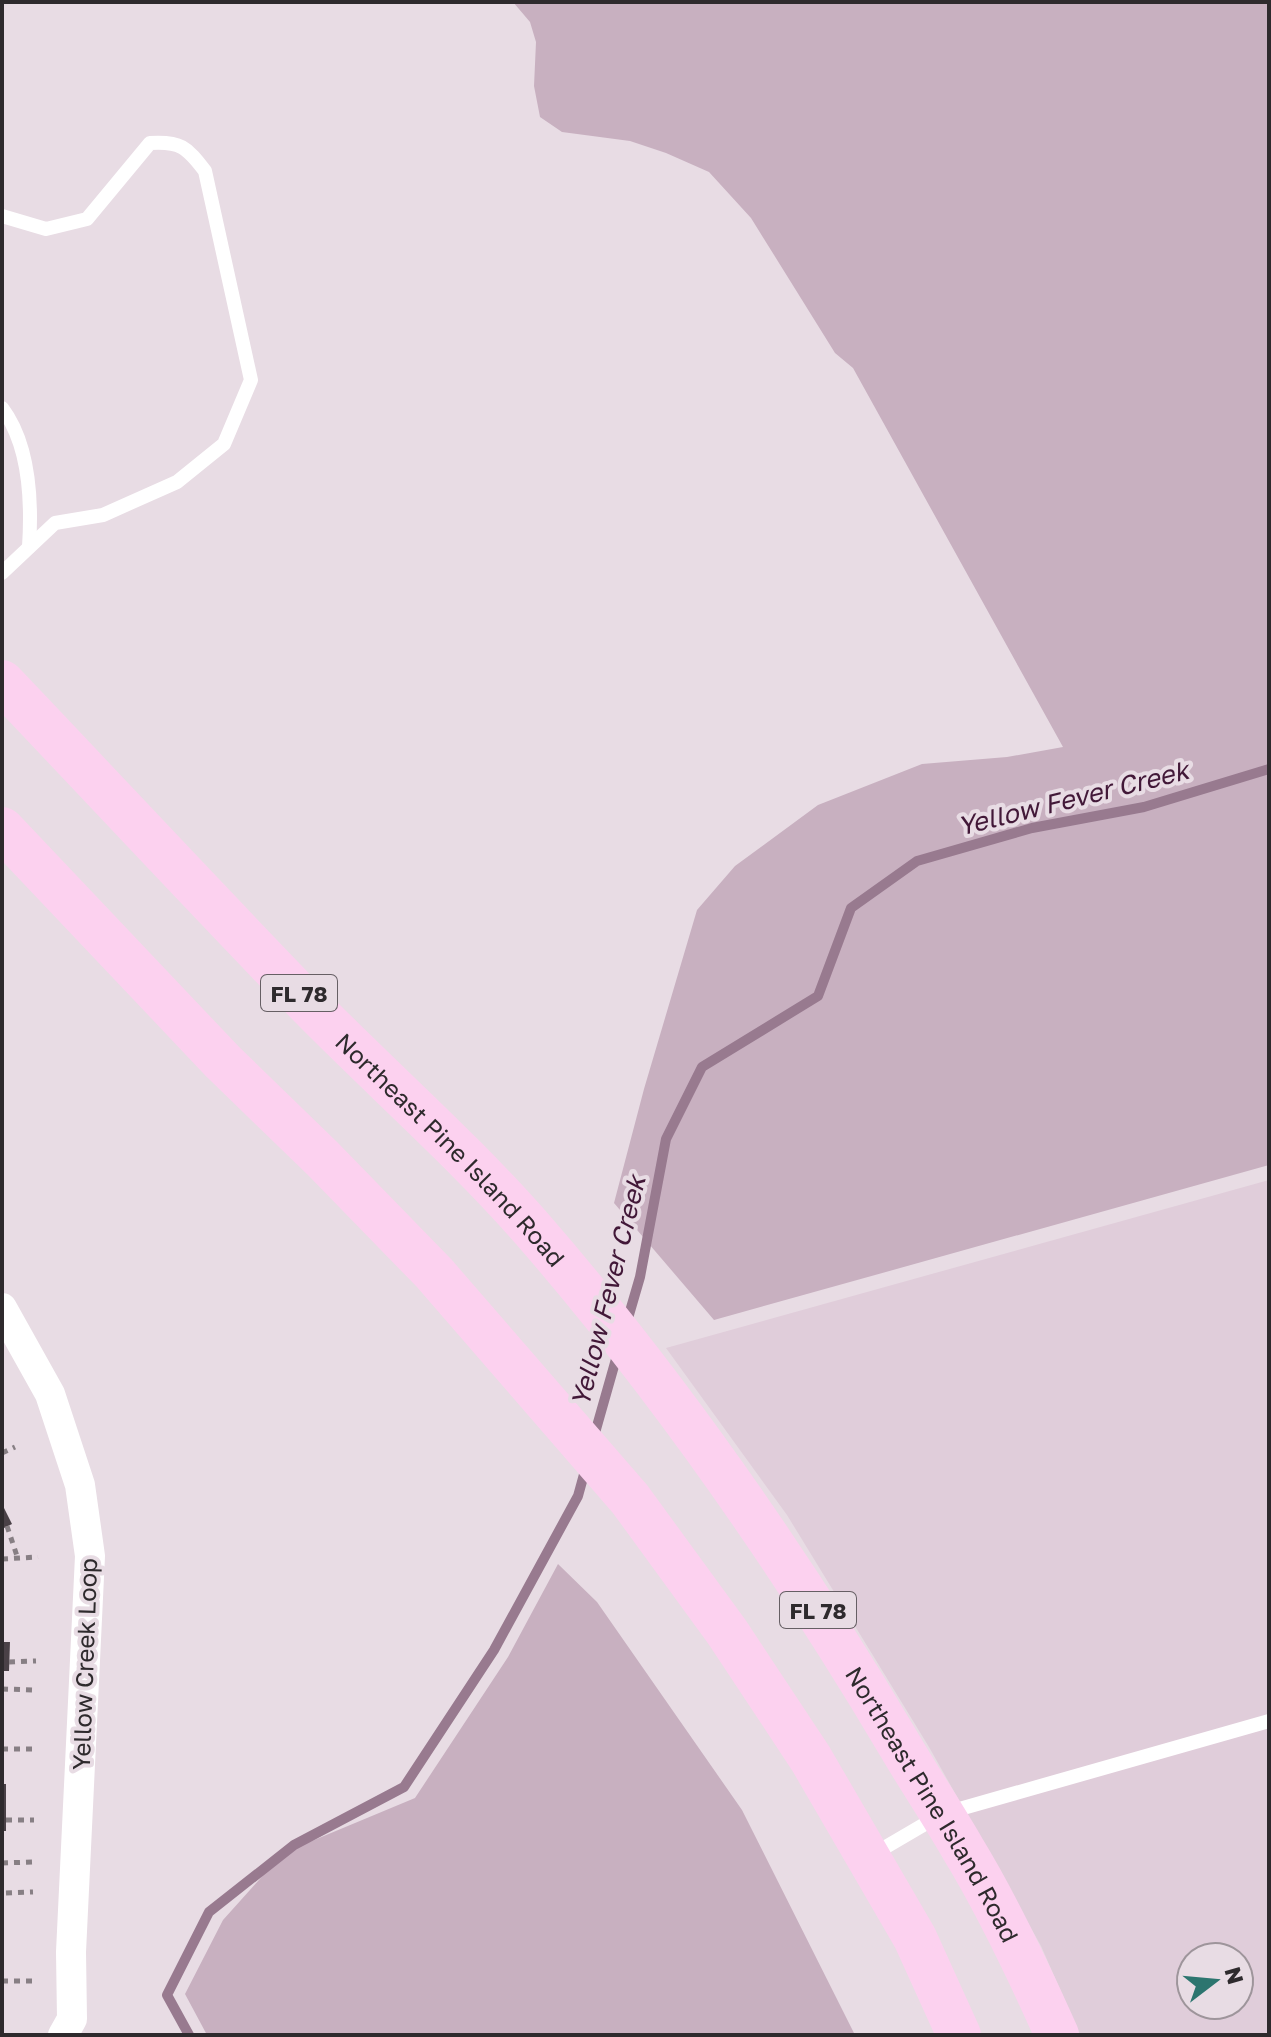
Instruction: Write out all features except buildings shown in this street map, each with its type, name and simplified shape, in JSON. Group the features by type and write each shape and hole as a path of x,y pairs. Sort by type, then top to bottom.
{"main road":[{"name":"Northeast Pine Island Road","path":"2,682 314,1009 460,1152 530,1226 681,1413 796,1577 965,1851 1031,1976 1057,2035"},
{"path":"2,829 223,1062 434,1273 630,1499 727,1632 811,1759 915,1938 959,2035"}],"street":[{"name":"Yellow Creek Loop","path":"2,1308 50,1394 80,1485 90,1556 71,1952 72,2019 63,2035"}],"lane":[{"path":"2,216 46,229 87,219 150,143 174,142 192,154 205,171 251,380 224,444 177,482 103,515 55,523 2,573"},
{"path":"2,408 14,424 32,498 29,547"},
{"path":"868,1857 942,1814 1269,1721"}],"path":[{"path":"2,1453 15,1447"},
{"path":"7,1526 17,1556"},
{"path":"2,1559 38,1557"},
{"path":"9,1662 36,1661"},
{"path":"2,1689 36,1690"},
{"path":"2,1749 35,1749"},
{"path":"6,1820 34,1820"},
{"path":"2,1863 33,1862"},
{"path":"6,1893 33,1892"},
{"path":"2,1981 32,1981"}],"shaded area":[{"path":"513,2 1269,2 1269,1165 714,1320 614,1203 697,910 735,866 818,805 922,764 1007,757 1063,747 853,368 835,353 751,218 709,172 630,141 562,132 540,117 534,86 536,42 530,22"},
{"path":"1269,1180 1269,2035 1080,2035 1041,1946 929,1747 787,1515 666,1348"},
{"path":"558,1564 597,1602 742,1810 855,2035 207,2035 185,1994 223,1920 283,1853 415,1798 508,1657"}],"waterway":[{"name":"Yellow Fever Creek","path":"626,1325 640,1277 666,1139 702,1067 818,996 851,908 917,861 1032,828 1144,807 1269,769"},
{"name":"Yellow Fever Creek","path":"593,1440 618,1352"},
{"name":"Yellow Fever Creek","path":"189,2035 167,1995 209,1912 294,1845 404,1787 494,1650 578,1496 586,1467"}]}
